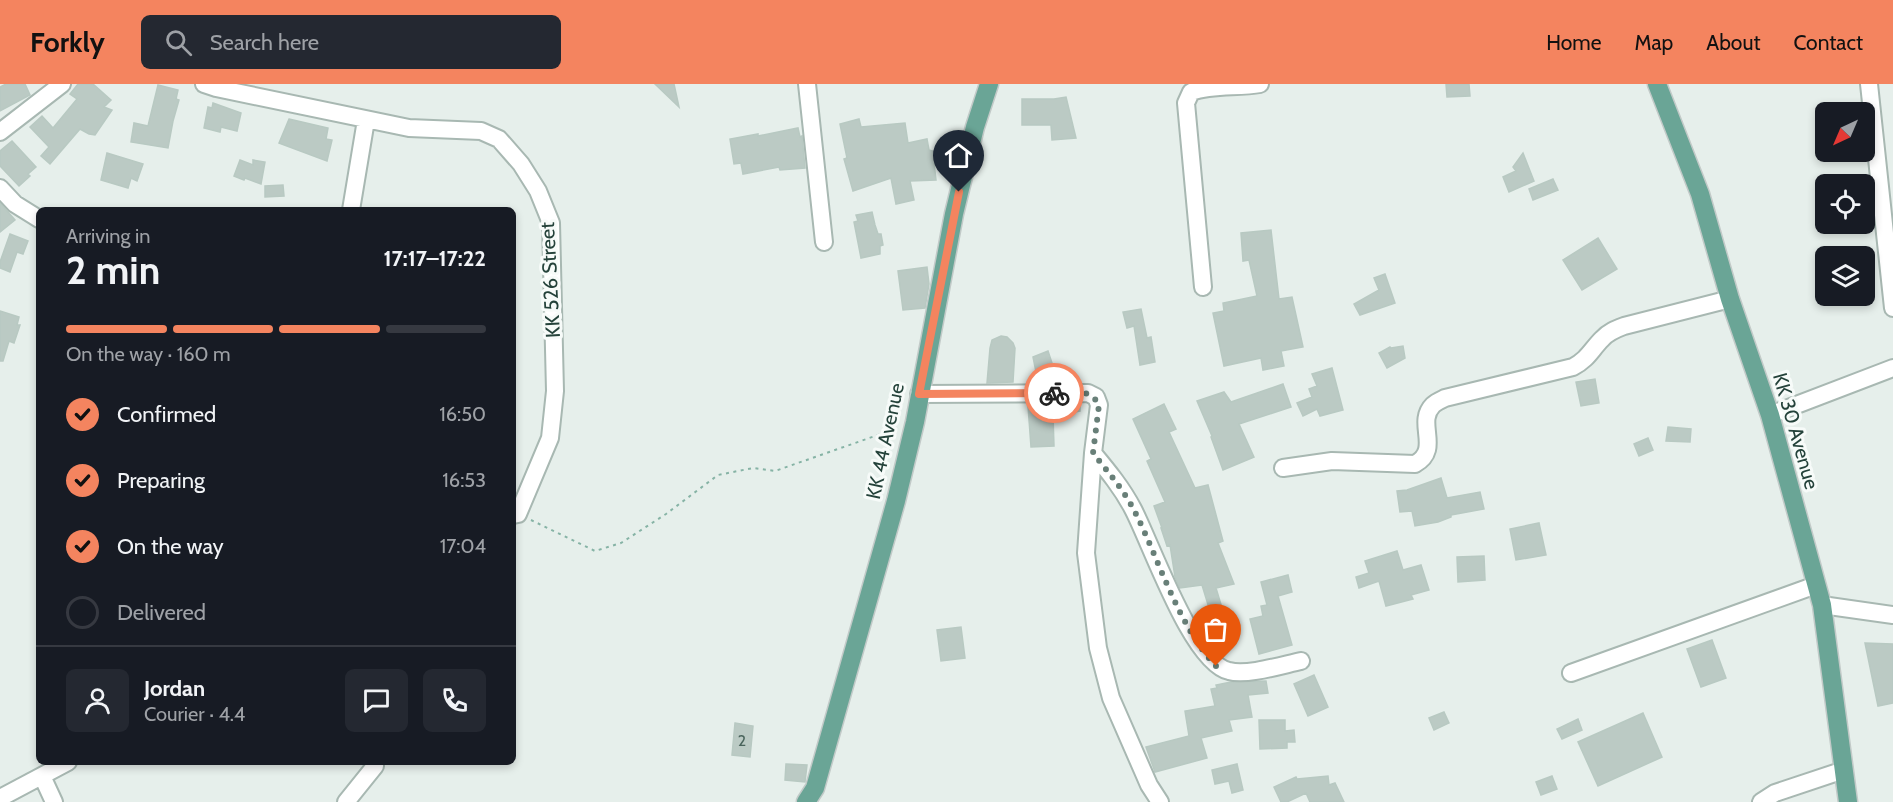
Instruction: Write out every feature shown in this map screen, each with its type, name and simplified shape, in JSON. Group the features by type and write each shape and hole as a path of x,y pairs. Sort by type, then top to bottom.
{"main road":[{"name":"KK 44 Avenue","path":"806,802 815,788 915,422 954,214 975,127 989,84"},
{"name":"KK 30 Avenue","path":"1657,84 1700,194 1730,299 1770,415 1822,605 1848,802"}],"street":[{"path":"0,132 62,84"},
{"name":"KK 526 Street","path":"204,84 409,128 481,131 499,139 521,164 538,191 551,223 555,391 550,438 516,515"},
{"path":"807,84 824,243"},
{"path":"1203,287 1186,103 1191,92 1203,88 1246,87 1260,84"},
{"path":"1869,84 1893,308"},
{"path":"352,207 366,120"},
{"path":"0,189 15,204 36,217"},
{"path":"1283,468 1332,461 1415,464 1422,460 1428,452 1427,417 1432,406 1445,398 1573,367 1586,360 1603,338 1612,331 1730,299"},
{"path":"1770,415 1893,368"},
{"path":"919,394 1088,393 1096,398 1099,405 1086,553 1098,648 1111,698 1149,784 1160,802"},
{"path":"1093,453 1123,490 1180,610 1207,656 1216,666 1230,672 1248,671 1301,661"},
{"path":"1572,674 1816,585"},
{"path":"1822,605 1893,615"},
{"path":"0,798 62,765"},
{"path":"346,802 375,766"},
{"path":"1761,802 1775,793 1844,770"},
{"path":"42,776 54,802"}],"path":[{"path":"516,515 595,551 621,543 666,514 718,475 753,468 775,471 915,422"}],"building":[{"path":"6,84 25,84 30,95 0,111 0,87"},
{"path":"78,84 93,84 111,100 104,107 112,110 95,135 80,129 50,164 41,156 49,147 30,127 42,116 53,128 77,99 70,94"},
{"path":"655,84 674,84 679,107"},
{"path":"1446,84 1469,84 1470,96 1447,97"},
{"path":"158,85 178,90 176,99 179,100 168,148 131,142 134,123 148,126"},
{"path":"1066,97 1076,138 1052,140 1051,125 1022,125 1022,99"},
{"path":"213,103 241,113 237,131 221,127 220,132 204,128 208,107 212,108"},
{"path":"289,119 328,128 326,139 332,140 327,161 279,143"},
{"path":"859,119 861,127 905,123 908,143 927,139 929,150 933,151 936,163 934,163 936,180 910,181 914,200 896,204 891,178 853,191 844,159 847,158 840,124"},
{"path":"798,128 800,137 802,136 805,168 780,170 779,167 743,174 741,163 734,164 730,139"},
{"path":"12,141 36,167 19,186 0,166 0,151"},
{"path":"107,153 143,164 137,181 131,178 128,188 101,180"},
{"path":"1523,153 1534,181 1509,192 1503,177 1516,171 1513,167"},
{"path":"240,160 253,165 253,160 265,162 261,184 234,176"},
{"path":"1553,179 1558,190 1533,200 1529,189"},
{"path":"283,185 284,196 265,197 265,186"},
{"path":"0,203 15,220 0,232"},
{"path":"872,212 883,245 880,246 880,254 861,258 854,222 858,221 856,215"},
{"path":"1271,230 1279,299 1292,297 1303,347 1281,351 1284,366 1263,370 1261,358 1224,366 1213,313 1224,311 1223,303 1257,296 1249,260 1243,261 1241,233"},
{"path":"10,234 28,241 23,254 17,252 10,272 0,268 0,262"},
{"path":"1598,238 1617,269 1582,290 1563,260"},
{"path":"927,267 929,284 925,308 903,310 898,271"},
{"path":"1385,274 1395,303 1360,315 1354,304 1379,290 1374,278"},
{"path":"1141,309 1147,338 1151,337 1155,362 1140,365 1134,326 1127,328 1123,312"},
{"path":"0,311 19,317 17,325 20,325 14,343 9,341 3,361 0,361"},
{"path":"1001,336 1007,337 1015,348 1013,382 987,383 992,340"},
{"path":"1403,346 1405,358 1387,368 1379,353 1390,347"},
{"path":"1048,351 1052,363 1037,377 1033,357"},
{"path":"1332,368 1343,410 1320,416 1317,409 1303,416 1297,403 1312,397 1309,389 1317,386 1312,374"},
{"path":"1595,379 1599,403 1581,406 1576,382"},
{"path":"1283,384 1291,407 1239,424 1254,457 1223,470 1197,401 1224,392 1231,402"},
{"path":"1080,404 1080,411 1053,415 1054,446 1031,447 1028,406"},
{"path":"1164,404 1176,429 1169,432 1195,488 1208,485 1223,541 1218,543 1234,584 1216,588 1225,618 1213,621 1202,585 1180,588 1175,577 1170,545 1167,546 1154,506 1165,502 1147,461 1151,459 1133,419"},
{"path":"1668,427 1691,429 1690,442 1666,441"},
{"path":"1648,438 1653,450 1639,456 1634,444"},
{"path":"1441,478 1447,498 1480,492 1484,509 1451,515 1438,522 1415,526 1412,511 1400,512 1397,491 1407,490"},
{"path":"1539,523 1546,555 1516,560 1510,529"},
{"path":"1397,551 1403,570 1421,565 1429,590 1411,595 1413,599 1386,606 1379,581 1359,588 1356,577 1369,573 1365,561"},
{"path":"1484,556 1485,580 1458,582 1457,557"},
{"path":"1288,575 1292,592 1278,596 1292,645 1259,654 1250,619 1263,616 1261,606 1267,605 1261,582"},
{"path":"961,627 965,658 941,661 937,630"},
{"path":"1712,640 1726,678 1701,687 1687,649"},
{"path":"1865,643 1893,644 1893,703 1878,706"},
{"path":"1314,675 1328,707 1308,716 1294,684"},
{"path":"1266,681 1268,693 1248,695 1252,717 1229,720 1232,731 1201,738 1207,758 1155,772 1146,747 1189,736 1185,711 1215,706 1211,689 1217,688 1216,685 1231,682"},
{"path":"1444,712 1449,723 1434,730 1429,718"},
{"path":"1643,713 1662,757 1598,786 1578,742"},
{"path":"1578,719 1582,730 1562,739 1557,729"},
{"path":"1259,720 1285,720 1285,731 1294,730 1295,742 1287,742 1287,748 1260,749"},
{"path":"735,723 753,726 750,757 732,755"},
{"path":"786,764 807,765 805,782 785,780"},
{"path":"1237,764 1243,790 1232,793 1229,781 1215,784 1212,770"},
{"path":"1328,776 1329,785 1335,783 1344,802 1310,802 1306,793 1287,802 1281,802 1274,787 1296,777 1297,779"},
{"path":"1552,776 1557,789 1541,795 1536,782"}],"way so far":[{"path":"1054,393 1088,393 1096,398 1099,405 1093,453 1123,490 1180,610 1207,656 1216,666"}],"route":[{"path":"959,192 919,394 1054,393"}]}
